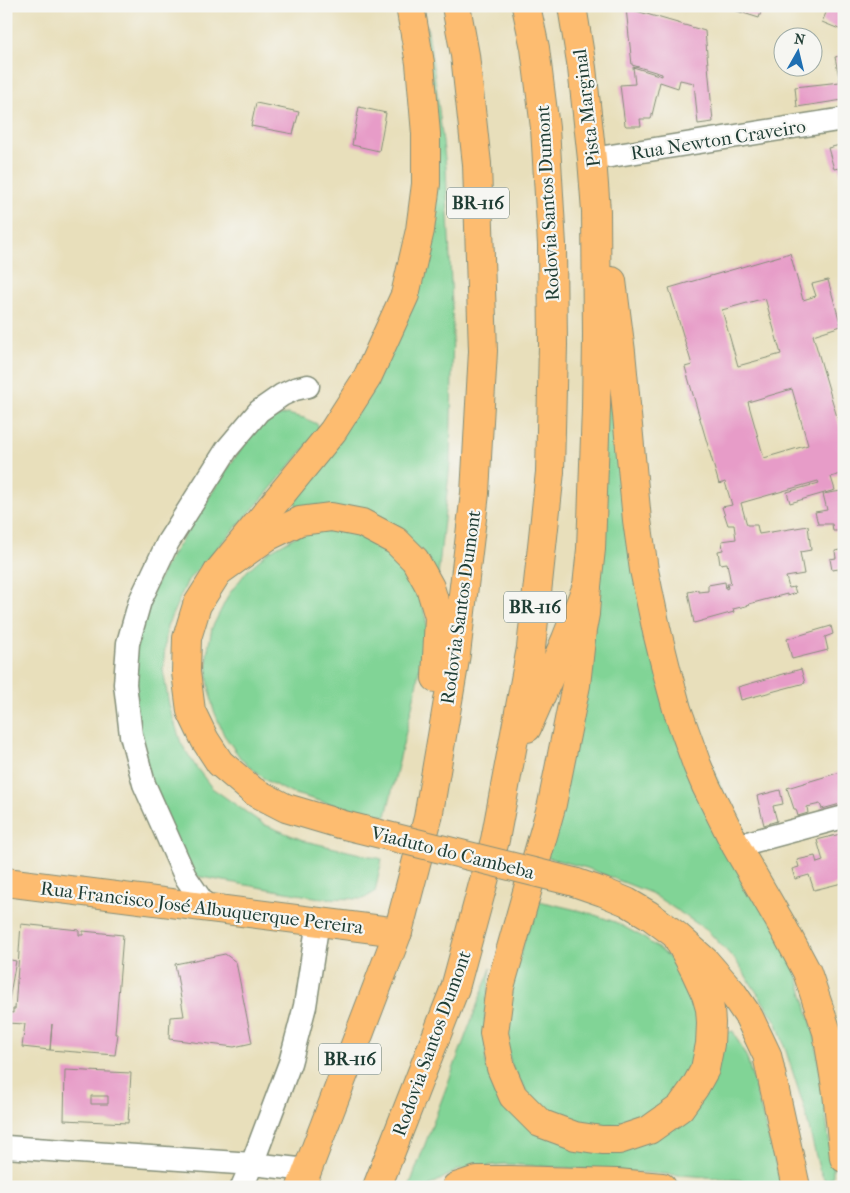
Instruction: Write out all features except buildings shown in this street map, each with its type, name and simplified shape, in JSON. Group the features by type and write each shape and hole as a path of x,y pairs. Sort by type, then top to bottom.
{"main road":[{"name":"Viaduto do Cambeba","path":"410,6 420,63 426,134 426,184 420,230 405,295 367,378 333,431 218,572 197,605 187,638 186,672 191,711 220,763 253,790 286,808 340,824 574,882 627,902 649,915 676,935 706,962 732,992 750,1018 767,1055 782,1122"},
{"path":"440,6 465,55"},
{"name":"Rodovia Santos Dumont","path":"305,1178 398,932 428,818 456,654 475,493 483,351 477,164 465,55 456,6"},
{"name":"Rodovia Santos Dumont","path":"377,1187 455,988 495,840 531,648 550,472 552,245 545,128 535,48 526,6"},
{"name":"Pista Marginal","path":"572,6 582,68 596,211"},
{"path":"596,211 598,336 591,549 585,614 576,685 552,804 500,987 494,1033 501,1068 514,1096 540,1122 575,1136 602,1140 619,1140 649,1130 680,1108 705,1069 710,1044 711,1023 706,995 676,935"},
{"path":"596,211 608,252 621,352 636,520 644,570 657,632 677,709 706,786 736,846 807,972 827,1032 837,1093 844,1158"},
{"path":"218,572 267,537 300,521 331,518 362,523 396,541 415,560 430,587 439,617 428,818"},
{"path":"509,768 566,639 587,586"},
{"name":"Rua Francisco José Albuquerque Pereira","path":"6,882 398,932"},
{"path":"782,1122 796,1187"},
{"path":"782,1122 800,1165 812,1187"},
{"path":"456,1187 477,1180 617,1183 662,1187"}],"street":[{"name":"Rua Newton Craveiro","path":"592,159 844,119"},
{"path":"206,907 185,876 144,784 131,735 125,684 128,643 140,601 168,542 227,449 259,411 282,395 308,386"},
{"path":"736,846 844,817"},
{"path":"242,1187 293,1053 305,1006 318,921"},
{"path":"6,1147 252,1164 305,1178"}],"green space":[{"path":"427,25 446,167 453,330 450,464 438,576 421,550 298,508 292,496 405,323"},
{"path":"610,376 637,582 797,974 815,1036 833,1168 833,1176 828,1180 824,1179 819,1169 804,1107 777,1023 736,961 708,931 651,893 587,868 545,857"},
{"path":"287,414 304,418 317,424 320,430 262,499 188,580 167,626 163,669 169,705 181,743 212,788 263,824 305,841 382,859 375,892 363,899 320,898 190,875 152,789 130,676 140,619 165,566 250,436 272,418"},
{"path":"328,529 351,531 394,553 411,575 422,600 427,625 414,698 386,816 291,793 267,781 242,760 224,735 213,708 208,680 207,654 212,628 229,594 248,570 268,552 302,533"},
{"path":"535,900 589,913 615,922 641,936 666,954 687,978 699,1008 701,1040 692,1071 674,1097 648,1116 617,1126 585,1126 554,1115 529,1095 512,1068 504,1036 507,1004"},
{"path":"491,968 485,1014 486,1067 507,1103 533,1128 652,1140 721,1034 733,1031 747,1058 782,1187 759,1187 740,1180 695,1176 505,1164 460,1169 427,1187 409,1187"}]}
